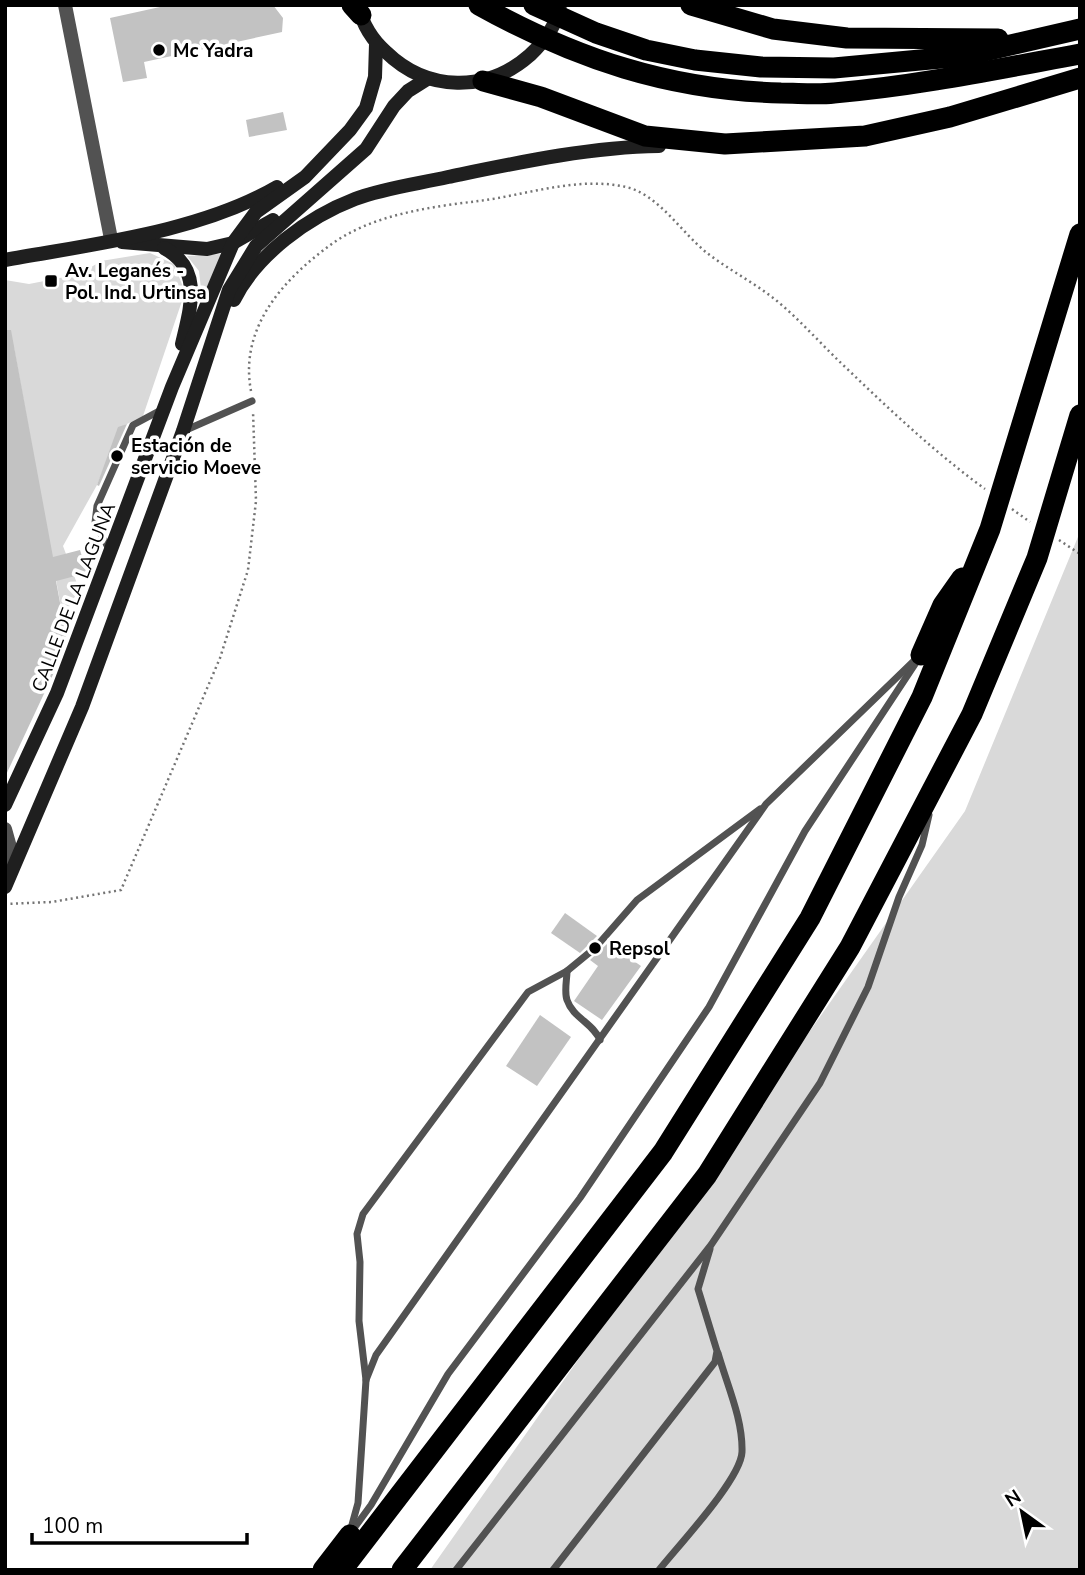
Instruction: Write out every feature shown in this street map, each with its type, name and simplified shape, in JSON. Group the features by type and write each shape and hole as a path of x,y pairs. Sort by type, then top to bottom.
{"highway":[{"path":"479,5 585,57 634,73 684,83 756,92 832,94 1080,54"},
{"path":"534,5 596,33 646,50 695,60 761,67 834,68 963,56 1080,29"},
{"path":"691,5 773,29 847,38 1032,38"},
{"path":"483,81 541,97 635,133 725,144 865,136 950,117 1080,78"},
{"path":"342,1570 663,1152 796,942 922,698 983,548 1080,234"},
{"path":"402,1570 707,1175 850,947 972,714 1037,558 1080,415"},
{"path":"921,654 943,606 983,548"},
{"path":"323,1570 350,1535"}],"street":[{"path":"65,5 111,239"},
{"path":"357,9 376,44 399,65 427,79 455,84 483,81 516,68 542,44 560,5"},
{"path":"5,260 180,224 239,206 305,171 334,150 366,108 375,77 376,44"},
{"path":"5,887 82,707 183,431 229,290 256,246 366,149 408,91 427,79"},
{"path":"212,345 236,296 266,257 317,218 354,199 490,168 635,146 725,144"},
{"name":"CALLE DE LA LAGUNA","path":"5,806 57,693 172,387 233,243 256,212 305,177 334,150"},
{"path":"111,239 207,249 233,243 258,231 334,178"},
{"path":"154,243 175,254 192,281 193,297 172,387"},
{"path":"5,829 10,847 5,873"}],"lane":[{"path":"183,431 252,401"},
{"path":"111,552 95,523 97,506 133,425 164,408"},
{"path":"350,1535 360,1492 366,1380 359,1321 360,1262 357,1234 363,1214 528,992 567,971 595,948 637,900 766,804 921,654"},
{"path":"350,1535 371,1505 448,1374 580,1198 709,1007 805,831 921,654"},
{"path":"456,1570 711,1245 820,1083 867,986 922,845 937,783"},
{"path":"366,1380 376,1355 766,804"},
{"path":"567,971 566,999 576,1014 595,1027 600,1040"},
{"path":"659,1570 735,1475 742,1455 740,1427 698,1289 711,1245"},
{"path":"553,1570 715,1362 717,1350"}],"path":[{"path":"5,904 52,902 121,890 220,658 248,570 256,501 249,381 255,333 264,310 303,265 335,241 363,226 430,207 589,183 628,187 649,199 706,252 777,301 943,458"}],"shaded area":[{"path":"150,253 174,264 185,292 143,416 121,427 97,485 63,546 79,589 63,618 14,348 5,349 5,280 29,284 80,274 101,261"},
{"path":"222,254 202,298 199,271 187,256"},
{"path":"1080,532 1080,1570 430,1570 965,811"}],"building":[{"name":"Mc Yadra","path":"169,5 273,5 283,18 282,32 144,62 147,78 123,82 110,18"},
{"path":"283,112 287,130 249,137 246,120"},
{"path":"5,330 11,330 53,557 80,550 87,573 56,581 66,635 57,666 5,777"},
{"path":"127,424 99,486 97,485 118,427"},
{"path":"565,913 597,936 580,953 551,933"},
{"path":"608,943 641,966 602,1020 574,1001 598,966 590,960"},
{"path":"540,1015 571,1037 537,1086 506,1066"}],"place":[{"name":"Mc Yadra","path":"159,50"},
{"name":"Av. Leganés - Pol. Ind. Urtinsa","path":"51,281"},
{"name":"Estación de servicio Moeve","path":"117,456"},
{"name":"Repsol","path":"595,948"}]}
